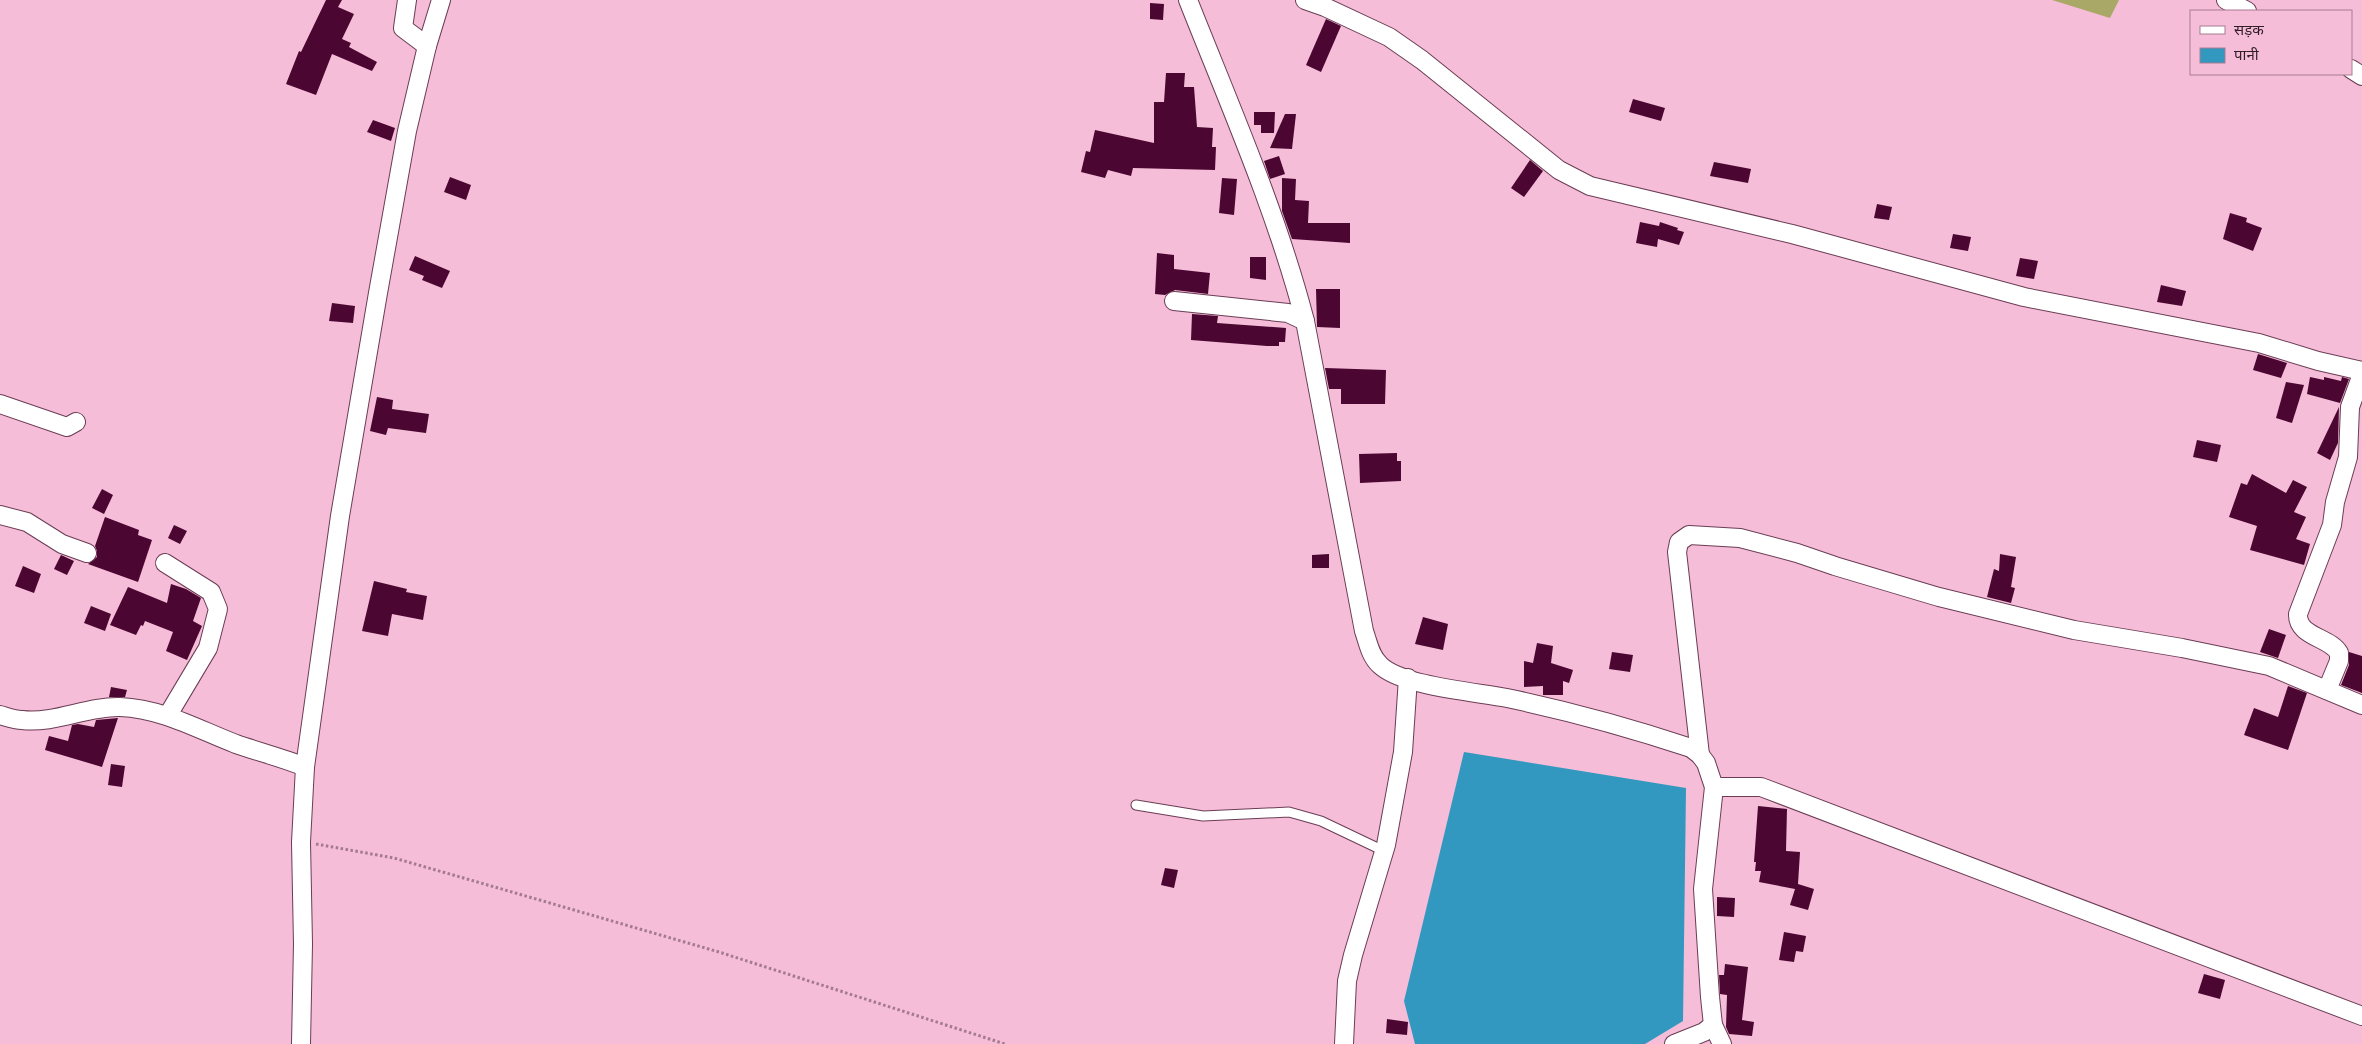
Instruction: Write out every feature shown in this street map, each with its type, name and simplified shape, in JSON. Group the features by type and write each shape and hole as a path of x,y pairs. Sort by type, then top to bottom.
{"street":[{"path":"407,0 403,28 427,46"},
{"path":"301,1044 303,944 301,842 305,767 355,421 407,131 427,46 441,0"},
{"path":"1188,0 1274,219 1293,275 1305,320 1364,631 1372,655 1380,666 1393,674 1587,717 1691,748 1700,755 1706,763 1714,787 1703,890 1713,1025 1722,1044"},
{"path":"1305,0 1325,7 1389,37 1422,60 1566,174 1590,186 1792,234 2024,297 2258,343 2362,373 2350,407 2348,457 2335,502 2332,525 2298,614 2300,625 2305,630 2334,647 2339,653 2338,661 2327,690"},
{"path":"2226,0 2245,10"},
{"path":"1174,301 1288,313 1305,320"},
{"path":"0,404 66,427 76,422"},
{"path":"0,515 27,522 62,544 87,554"},
{"path":"1700,755 1677,552 1679,542 1689,535 1740,538 1797,553 1939,597 2039,621 2270,666 2362,706"},
{"path":"165,562 211,592 218,609 208,648 168,715"},
{"path":"1344,1044 1347,981 1353,954 1384,851 1403,752 1408,678"},
{"path":"0,715 21,720 43,720 89,709 120,707 168,715 234,743 305,767"},
{"path":"1714,787 1761,787 2362,1016"},
{"path":"1674,1044 1704,1032 1713,1025"}],"lane":[{"path":"1136,805 1202,816 1290,812 1321,821 1384,851"}],"path":[{"path":"301,842 394,858 719,952 1005,1044"}],"shaded area":[{"path":"2052,0 2119,0 2110,18"}],"water":[{"path":"1464,752 1686,788 1683,1021 1645,1044 1415,1044 1404,1001"}],"building":[{"path":"326,0 342,0 338,7 354,14 342,39 351,43 349,47 377,62 372,71 332,54 316,95 286,84 299,51 301,52"},
{"path":"1150,3 1164,4 1163,20 1150,19"},
{"path":"1326,19 1341,26 1321,72 1306,65"},
{"path":"1166,73 1185,73 1184,87 1194,87 1197,127 1213,128 1212,147 1216,147 1215,170 1133,168 1131,176 1108,170 1105,178 1081,172 1086,151 1090,152 1095,130 1154,143 1154,102 1164,102"},
{"path":"1633,99 1665,108 1661,121 1629,112"},
{"path":"1254,112 1275,112 1274,133 1261,133 1261,125 1254,125"},
{"path":"1285,114 1296,114 1292,149 1270,148"},
{"path":"373,120 395,128 391,141 367,132"},
{"path":"1279,156 1285,174 1270,179 1264,161"},
{"path":"1530,160 1543,171 1524,197 1511,188"},
{"path":"1714,162 1751,169 1748,183 1710,176"},
{"path":"450,177 471,185 466,200 444,192"},
{"path":"1222,178 1237,179 1234,215 1219,213"},
{"path":"1282,178 1296,179 1295,200 1309,201 1308,223 1350,223 1350,243 1292,239 1282,211"},
{"path":"1877,204 1892,207 1889,220 1874,218"},
{"path":"2230,213 2247,218 2246,222 2262,228 2253,251 2223,239"},
{"path":"1640,222 1659,226 1660,222 1678,228 1677,230 1684,232 1679,245 1658,239 1657,247 1636,243"},
{"path":"1953,234 1971,237 1968,251 1950,248"},
{"path":"1157,253 1174,255 1174,269 1210,273 1208,294 1175,290 1165,295 1155,294"},
{"path":"415,256 450,271 442,288 422,280 424,276 409,270"},
{"path":"1250,257 1266,257 1266,280 1250,278"},
{"path":"2020,258 2038,261 2034,279 2016,276"},
{"path":"2161,285 2186,291 2182,306 2157,302"},
{"path":"1316,289 1340,289 1340,328 1317,327"},
{"path":"332,303 355,306 353,323 329,321"},
{"path":"1192,314 1218,316 1217,323 1286,328 1285,342 1279,342 1279,346 1267,346 1191,340"},
{"path":"2258,354 2287,363 2281,378 2253,370"},
{"path":"1325,368 1386,370 1385,404 1341,404 1341,389 1329,389"},
{"path":"2310,377 2324,380 2324,377 2341,381 2342,377 2349,379 2340,403 2307,394"},
{"path":"2286,382 2304,385 2292,423 2276,418"},
{"path":"377,397 393,400 392,409 429,414 426,433 388,428 386,435 370,431"},
{"path":"2339,407 2338,443 2330,460 2317,453"},
{"path":"2197,440 2221,445 2217,462 2193,457"},
{"path":"1397,453 1397,461 1401,461 1401,481 1360,483 1359,454"},
{"path":"2252,474 2286,493 2293,480 2307,487 2294,512 2306,517 2296,539 2310,544 2304,565 2250,550 2257,526 2229,517 2241,483 2247,485"},
{"path":"102,489 113,495 104,514 92,508"},
{"path":"105,517 139,530 138,535 152,540 138,582 88,564 97,557 95,546"},
{"path":"174,525 187,531 180,544 168,538"},
{"path":"1329,554 1329,568 1312,568 1312,555"},
{"path":"2000,554 2016,557 2011,587 2015,588 2011,603 1987,597 1994,569 1999,571"},
{"path":"61,555 74,561 67,575 54,569"},
{"path":"23,566 41,574 34,593 15,586"},
{"path":"374,581 407,589 406,592 427,596 423,620 392,614 388,636 362,631"},
{"path":"171,584 186,589 201,598 193,621 202,626 187,660 166,651 173,632 145,621 136,635 110,625 128,587 167,603"},
{"path":"91,606 111,614 105,631 84,623"},
{"path":"1423,617 1448,624 1443,650 1415,644"},
{"path":"2269,629 2286,635 2278,658 2260,652"},
{"path":"1537,643 1553,646 1551,663 1573,670 1569,683 1563,681 1563,695 1543,695 1543,686 1524,687 1524,661 1533,663"},
{"path":"1612,652 1633,655 1630,672 1609,669"},
{"path":"2349,652 2362,656 2362,693 2341,685 2349,665"},
{"path":"2288,686 2307,693 2288,750 2244,735 2254,708 2278,717"},
{"path":"111,687 127,690 125,697 109,697"},
{"path":"118,718 102,767 45,750 49,736 68,741 72,725 78,724 94,727 96,720"},
{"path":"111,764 125,766 122,787 108,785"},
{"path":"1758,806 1787,809 1786,851 1800,852 1798,884 1814,889 1808,910 1790,905 1795,889 1759,882 1761,871 1755,871 1756,862 1754,862"},
{"path":"1165,868 1178,870 1174,888 1161,885"},
{"path":"1717,897 1735,898 1734,917 1717,916"},
{"path":"1784,932 1806,936 1803,952 1796,951 1794,962 1779,960"},
{"path":"1725,964 1748,967 1742,1020 1754,1022 1752,1036 1729,1034 1726,1027 1727,995 1720,994 1719,975 1724,975"},
{"path":"2204,974 2225,980 2220,999 2198,993"},
{"path":"1387,1019 1408,1022 1407,1035 1386,1033"}]}
